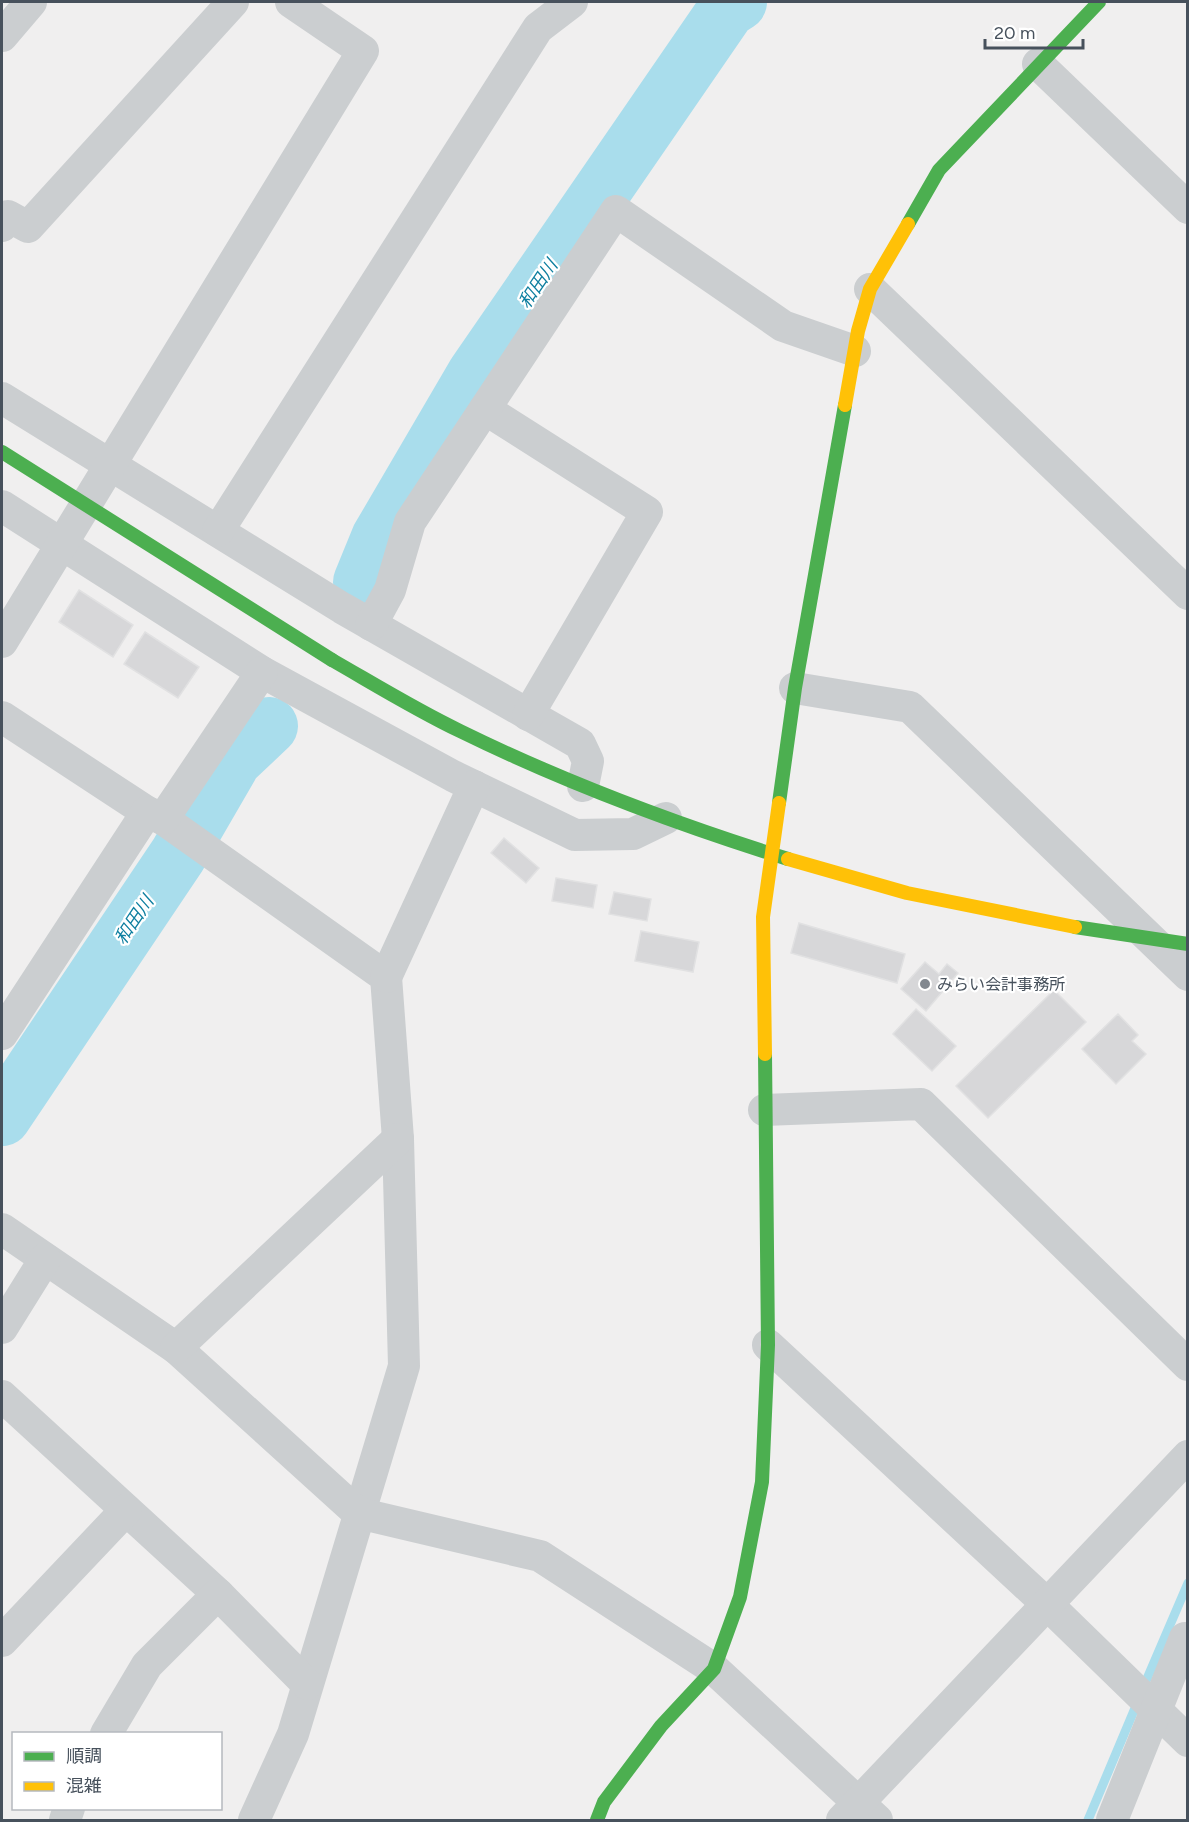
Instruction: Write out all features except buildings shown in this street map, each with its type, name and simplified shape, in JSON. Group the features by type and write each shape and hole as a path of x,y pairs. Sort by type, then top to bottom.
{"street":[{"path":"2,36 31,2"},
{"path":"4,218 28,227 233,2"},
{"path":"2,642 363,51 291,2"},
{"path":"218,531 538,28 572,2"},
{"path":"597,1821 604,1802 661,1726 714,1669 741,1597 762,1482 768,1345 763,917 795,688 855,351 870,289 939,170 1099,2"},
{"path":"1038,64 1188,208"},
{"path":"371,625 390,590 411,522 616,210 783,326 855,351"},
{"path":"870,289 1188,594"},
{"path":"2,398 371,625 580,744 588,761 583,786"},
{"path":"485,409 646,512 528,715"},
{"path":"3,451 88,501"},
{"path":"3,451 332,660 459,730 583,786 771,855 1013,918 1188,944"},
{"path":"2,506 262,672 474,786 576,835 633,834 666,818"},
{"path":"2,1034 262,672"},
{"path":"795,688 910,707 1188,975"},
{"path":"2,717 159,817 386,977"},
{"path":"254,1821 293,1734 404,1366 398,1139 386,977 474,786"},
{"path":"764,1110 921,1104 1188,1365"},
{"path":"176,1348 398,1139"},
{"path":"2,1229 176,1348 358,1513 540,1556 714,1669 859,1815 1047,1604 1188,1456"},
{"path":"2,1328 45,1259"},
{"path":"768,1345 1047,1604 1188,1741"},
{"path":"2,1396 218,1594 307,1684"},
{"path":"2,1641 126,1510"},
{"path":"107,1732 147,1665 218,1594"},
{"path":"1112,1821 1154,1709 1185,1638"}],"waterway":[{"name":"和田川","path":"362,582 380,538 476,374 727,9 738,2"},
{"name":"和田川","path":"2,1117 178,855 233,760 269,726"},
{"path":"1143,1688 1188,1583"},
{"path":"1088,1820 1138,1701"}],"traffic: fast":[{"path":"908,224 939,170 1099,2"},
{"path":"779,803 795,688 845,405"},
{"path":"2,452 332,660"},
{"path":"332,660 444,723 540,768 663,817 788,859"},
{"path":"1075,927 1188,944"},
{"path":"597,1820 604,1802 661,1726 714,1669 740,1597 762,1482 768,1345 765,1054"}],"traffic: slow":[{"path":"845,405 858,331 870,289 908,224"},
{"path":"765,1054 763,917 779,803"},
{"path":"788,859 907,893 1075,927"}],"place":[{"name":"みらい会計事務所","path":"925,984"}]}
